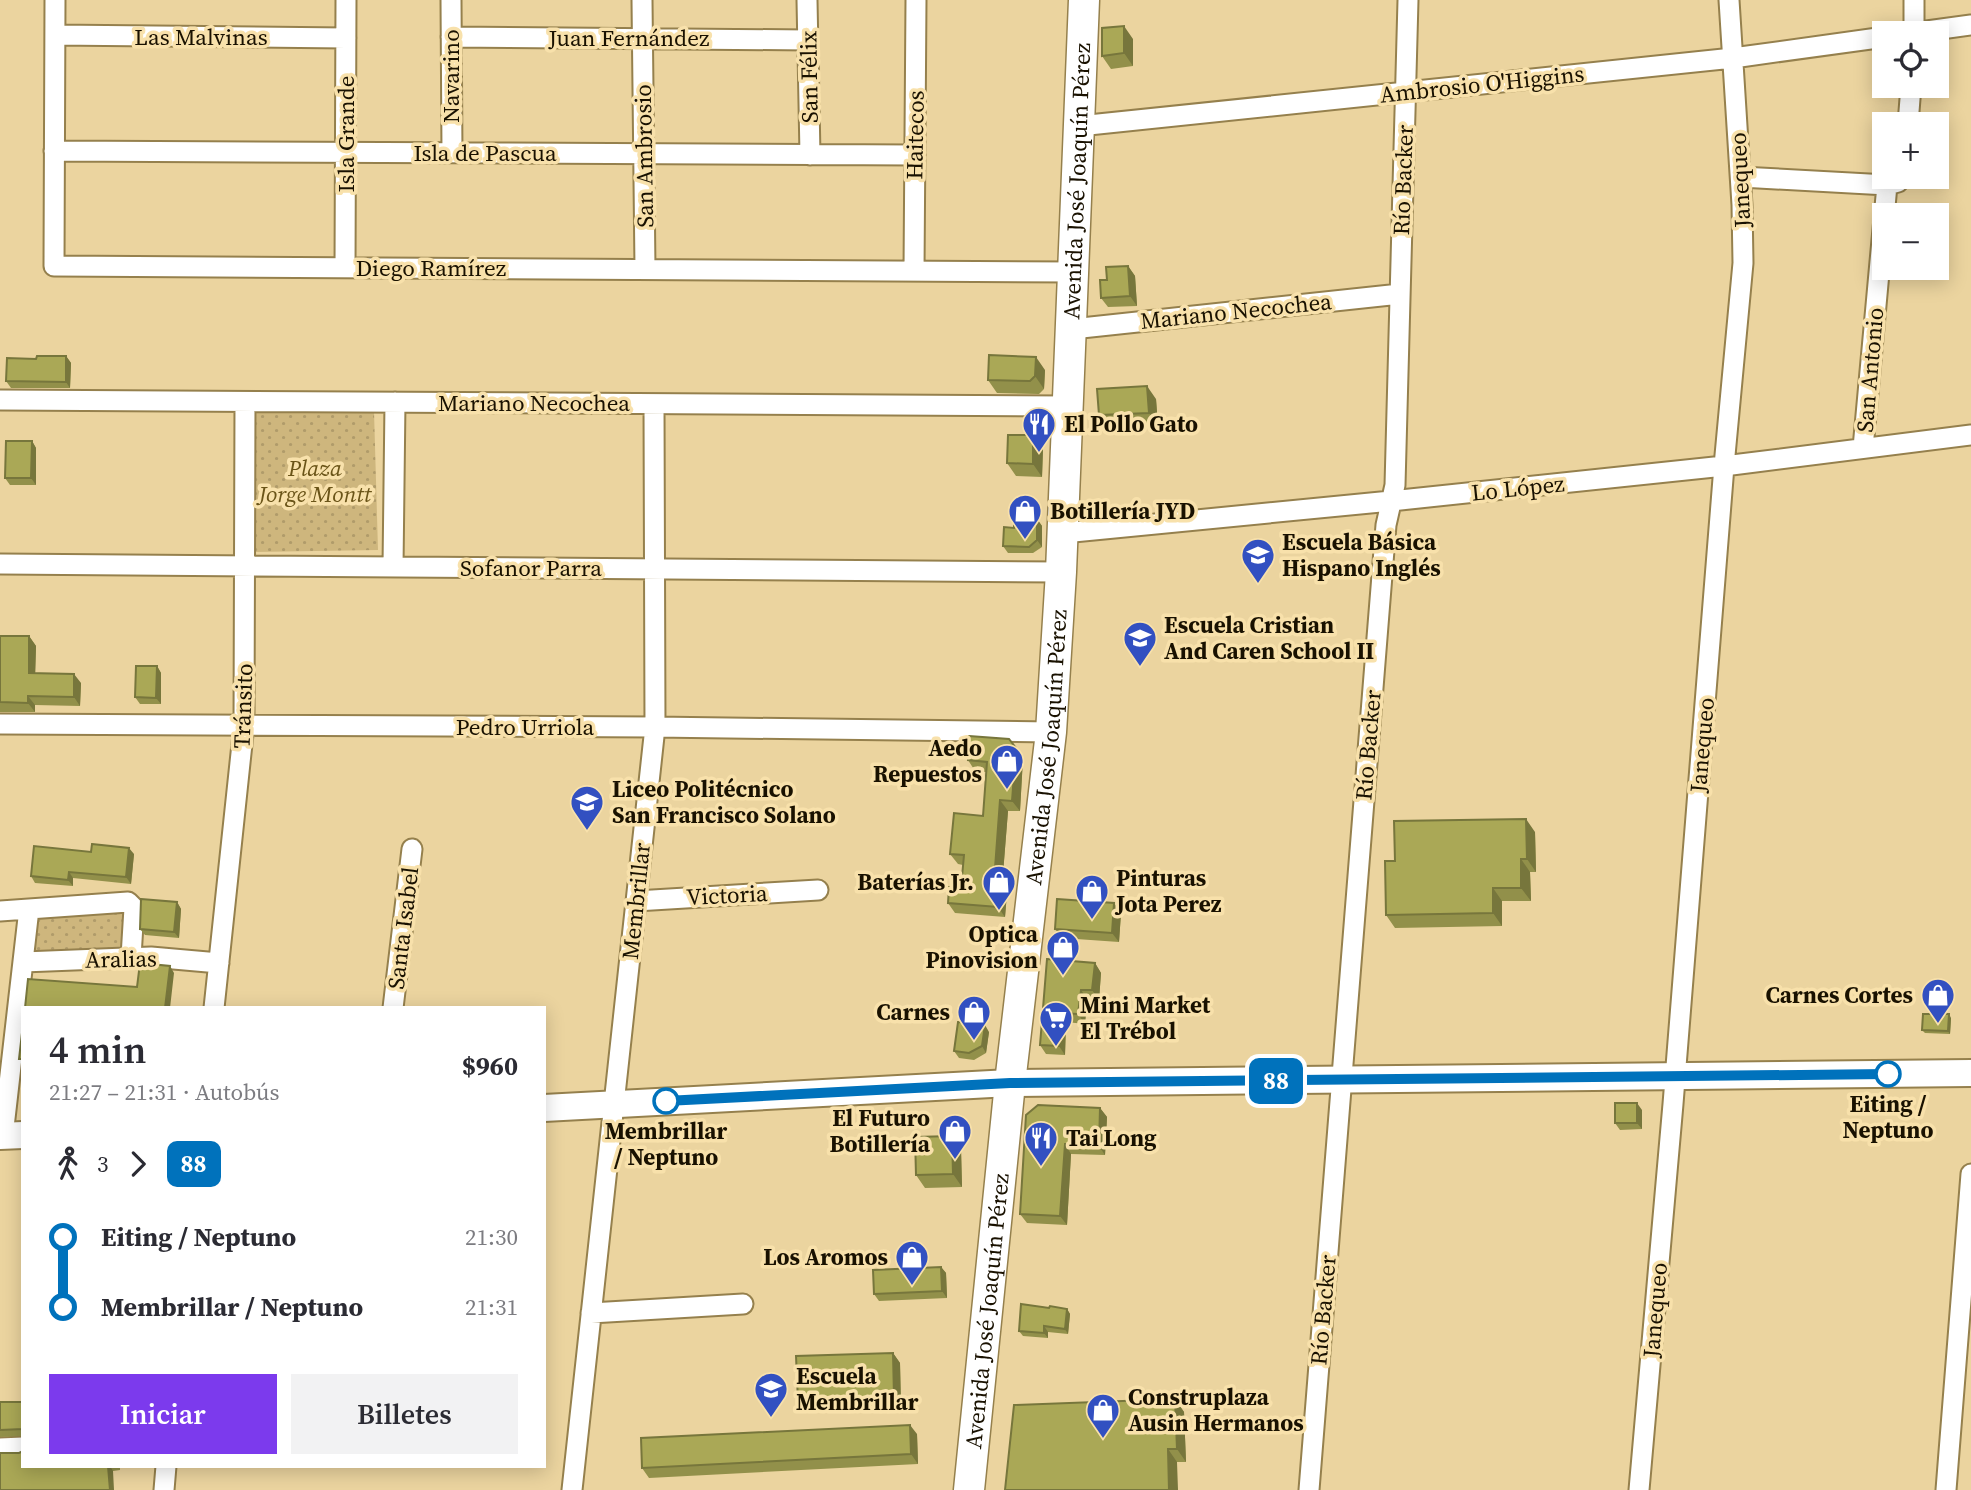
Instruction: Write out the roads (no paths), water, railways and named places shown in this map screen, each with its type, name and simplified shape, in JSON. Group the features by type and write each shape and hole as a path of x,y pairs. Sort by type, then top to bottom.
{"main road":[{"name":"Avenida José Joaquín Pérez","path":"969,1490 1010,1083 1051,733 1069,406 1084,0"},
{"path":"546,1108 1010,1083 1971,1073"}],"street":[{"name":"Diego Ramírez","path":"55,0 54,266 1074,272"},
{"name":"Isla Grande","path":"345,268 346,0"},
{"name":"Navarino","path":"451,0 452,153"},
{"name":"San Ambrosio","path":"642,0 645,269"},
{"name":"San Félix","path":"807,0 810,155"},
{"name":"Haitecos","path":"914,271 916,0"},
{"name":"Río Backer","path":"1309,1490 1386,524 1395,485 1408,0"},
{"name":"Janequeo","path":"1639,1490 1742,275 1741,177 1729,0"},
{"path":"1914,0 1914,21"},
{"path":"1949,28 1971,25"},
{"name":"Las Malvinas","path":"55,35 346,38"},
{"name":"Juan Fernández","path":"451,37 808,40"},
{"name":"Ambrosio O'Higgins","path":"1079,126 1733,58 1872,39"},
{"name":"Isla de Pascua","path":"54,151 915,155"},
{"path":"1741,177 1872,180"},
{"name":"San Antonio","path":"1863,449 1894,189"},
{"name":"Mariano Necochea","path":"1072,329 1400,294"},
{"name":"Mariano Necochea","path":"0,400 1069,406"},
{"name":"Tránsito","path":"214,1006 244,725 245,402"},
{"path":"393,567 395,402"},
{"name":"Membrillar","path":"572,1490 655,727 654,404"},
{"name":"Lo López","path":"1063,533 1724,466 1971,435"},
{"name":"Sofanor Parra","path":"0,564 1061,572"},
{"name":"Pedro Urriola","path":"0,723 655,727 1051,733"},
{"name":"Santa Isabel","path":"393,1006 412,849"},
{"name":"Victoria","path":"636,901 818,890"},
{"path":"0,911 128,902 134,908 131,957"},
{"path":"9,1136 29,909"},
{"name":"Aralias","path":"23,962 131,957 219,962"},
{"path":"1946,1490 1971,1174"},
{"path":"591,1313 743,1304"},
{"path":"0,1448 21,1447"},
{"path":"164,1490 166,1468"}],"place":[{"name":"El Pollo Gato","path":"1039,454"},
{"name":"Botillería JYD","path":"1025,541"},
{"name":"Escuela Básica Hispano Inglés","path":"1258,585"},
{"name":"Escuela Cristian And Caren School II","path":"1140,668"},
{"name":"Aedo Repuestos","path":"1007,791"},
{"name":"Liceo Politécnico San Francisco Solano","path":"587,832"},
{"name":"Baterías Jr.","path":"999,912"},
{"name":"Pinturas Jota Perez","path":"1092,921"},
{"name":"Optica Pinovision","path":"1063,977"},
{"name":"Carnes Cortes","path":"1938,1025"},
{"name":"Carnes","path":"974,1042"},
{"name":"Mini Market El Trébol","path":"1056,1048"},
{"name":"Eiting / Neptuno","path":"1888,1074"},
{"name":"Membrillar / Neptuno","path":"666,1101"},
{"name":"El Futuro Botillería","path":"955,1161"},
{"name":"Tai Long","path":"1041,1168"},
{"name":"Los Aromos","path":"912,1287"},
{"name":"Escuela Membrillar","path":"771,1419"},
{"name":"Construplaza Ausin Hermanos","path":"1103,1440"}],"park label":[{"name":"Plaza Jorge Montt","path":"315,481"}]}
